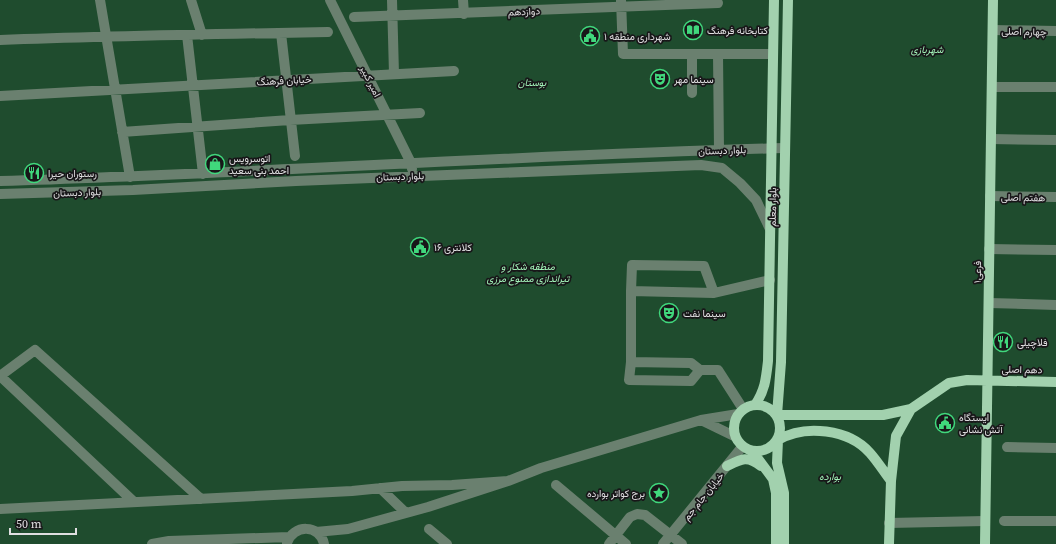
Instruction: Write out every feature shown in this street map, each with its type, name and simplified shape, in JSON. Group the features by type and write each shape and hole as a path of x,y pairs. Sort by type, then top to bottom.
{"main road":[{"name":"بلوار معلم","path":"755,405 762,395 766,384 768,361 774,0"},
{"name":"بلوار معلم","path":"777,415 781,362 788,0"},
{"name":"فرعی۱","path":"985,544 993,0"},
{"name":"دهم اصلی","path":"911,409 949,383 967,380 1056,382"},
{"path":"776,544 776,493 773,479 753,452 742,447 734,436 734,421 740,411 755,405 766,407 777,415 780,422 777,463 784,493 784,544"},
{"path":"777,415 883,415 911,409"},
{"path":"889,544 890,481 896,436 911,409"},
{"path":"753,452 765,450 771,447 778,440 792,433 808,431 843,435 857,442 870,453 890,481"},
{"path":"727,466 739,460 746,459 755,461 767,471"}],"street":[{"path":"100,0 130,177"},
{"path":"192,0 202,35"},
{"name":"امیر کبیر","path":"330,0 411,163"},
{"path":"392,0 394,74"},
{"path":"463,0 464,14"},
{"path":"621,3 623,54 773,54"},
{"name":"دوازدهم","path":"354,17 464,14 529,5 718,3"},
{"name":"چهارم اصلی","path":"993,30 1056,31"},
{"path":"0,40 106,36 328,32"},
{"path":"281,33 295,156"},
{"path":"187,35 203,174"},
{"path":"692,54 692,92"},
{"path":"718,54 719,150"},
{"name":"خیابان فرهنگ","path":"0,96 454,71"},
{"path":"992,87 1056,88"},
{"path":"122,132 290,120 420,113"},
{"path":"991,139 1056,140"},
{"name":"بلوار دبستان","path":"0,181 203,174 411,163 785,148"},
{"path":"411,163 412,176"},
{"name":"بلوار دبستان","path":"0,194 133,190 412,176 701,165 722,168 740,183 756,200 770,229"},
{"name":"هفتم اصلی","path":"990,196 1056,197"},
{"path":"990,249 1056,250"},
{"path":"700,370 691,381 629,380 631,362 632,265 704,266 714,293"},
{"path":"631,291 714,293 770,280"},
{"path":"989,303 1056,305"},
{"path":"134,502 0,376 35,350 201,499"},
{"path":"316,532 348,529 405,512 428,507 508,481 542,468 701,420 740,411 718,370 700,370 691,364 631,362"},
{"path":"701,420 734,436"},
{"path":"1007,446 1056,448"},
{"name":"خیابان جام جم","path":"663,544 742,447"},
{"path":"0,509 352,491 402,486 452,485 508,481"},
{"path":"556,485 626,544"},
{"path":"380,488 405,512"},
{"path":"609,544 630,517 637,514 645,515 682,544"},
{"path":"889,523 985,521"},
{"path":"1004,521 1056,521"},
{"path":"152,544 169,541 288,541 296,531 306,528 316,532 323,539 324,544"},
{"path":"429,529 447,544"}],"green space":[{"name":"منطقه شکار و تیراندازی ممنوع مرزی","path":"0,0 1056,0 1056,544 0,544"}],"place":[{"name":"کتابخانه فرهنگ","path":"693,30"},
{"name":"شهرداری منطقه ۱","path":"590,36"},
{"name":"سینما مهر","path":"660,79"},
{"name":"اتوسرویس احمد بنی سعید","path":"215,164"},
{"name":"رستوران حیرا","path":"34,173"},
{"name":"کلانتری ۱۶","path":"420,247"},
{"name":"سینما نفت","path":"669,313"},
{"name":"فلاچیلی","path":"1003,342"},
{"name":"ایستگاه آتش نشانی","path":"945,423"},
{"name":"برج کواتر بوارده","path":"659,493"}],"park label":[{"name":"شهربازی","path":"927,49"},
{"name":"بوستان","path":"532,82"},
{"name":"بوارده","path":"830,476"}]}
